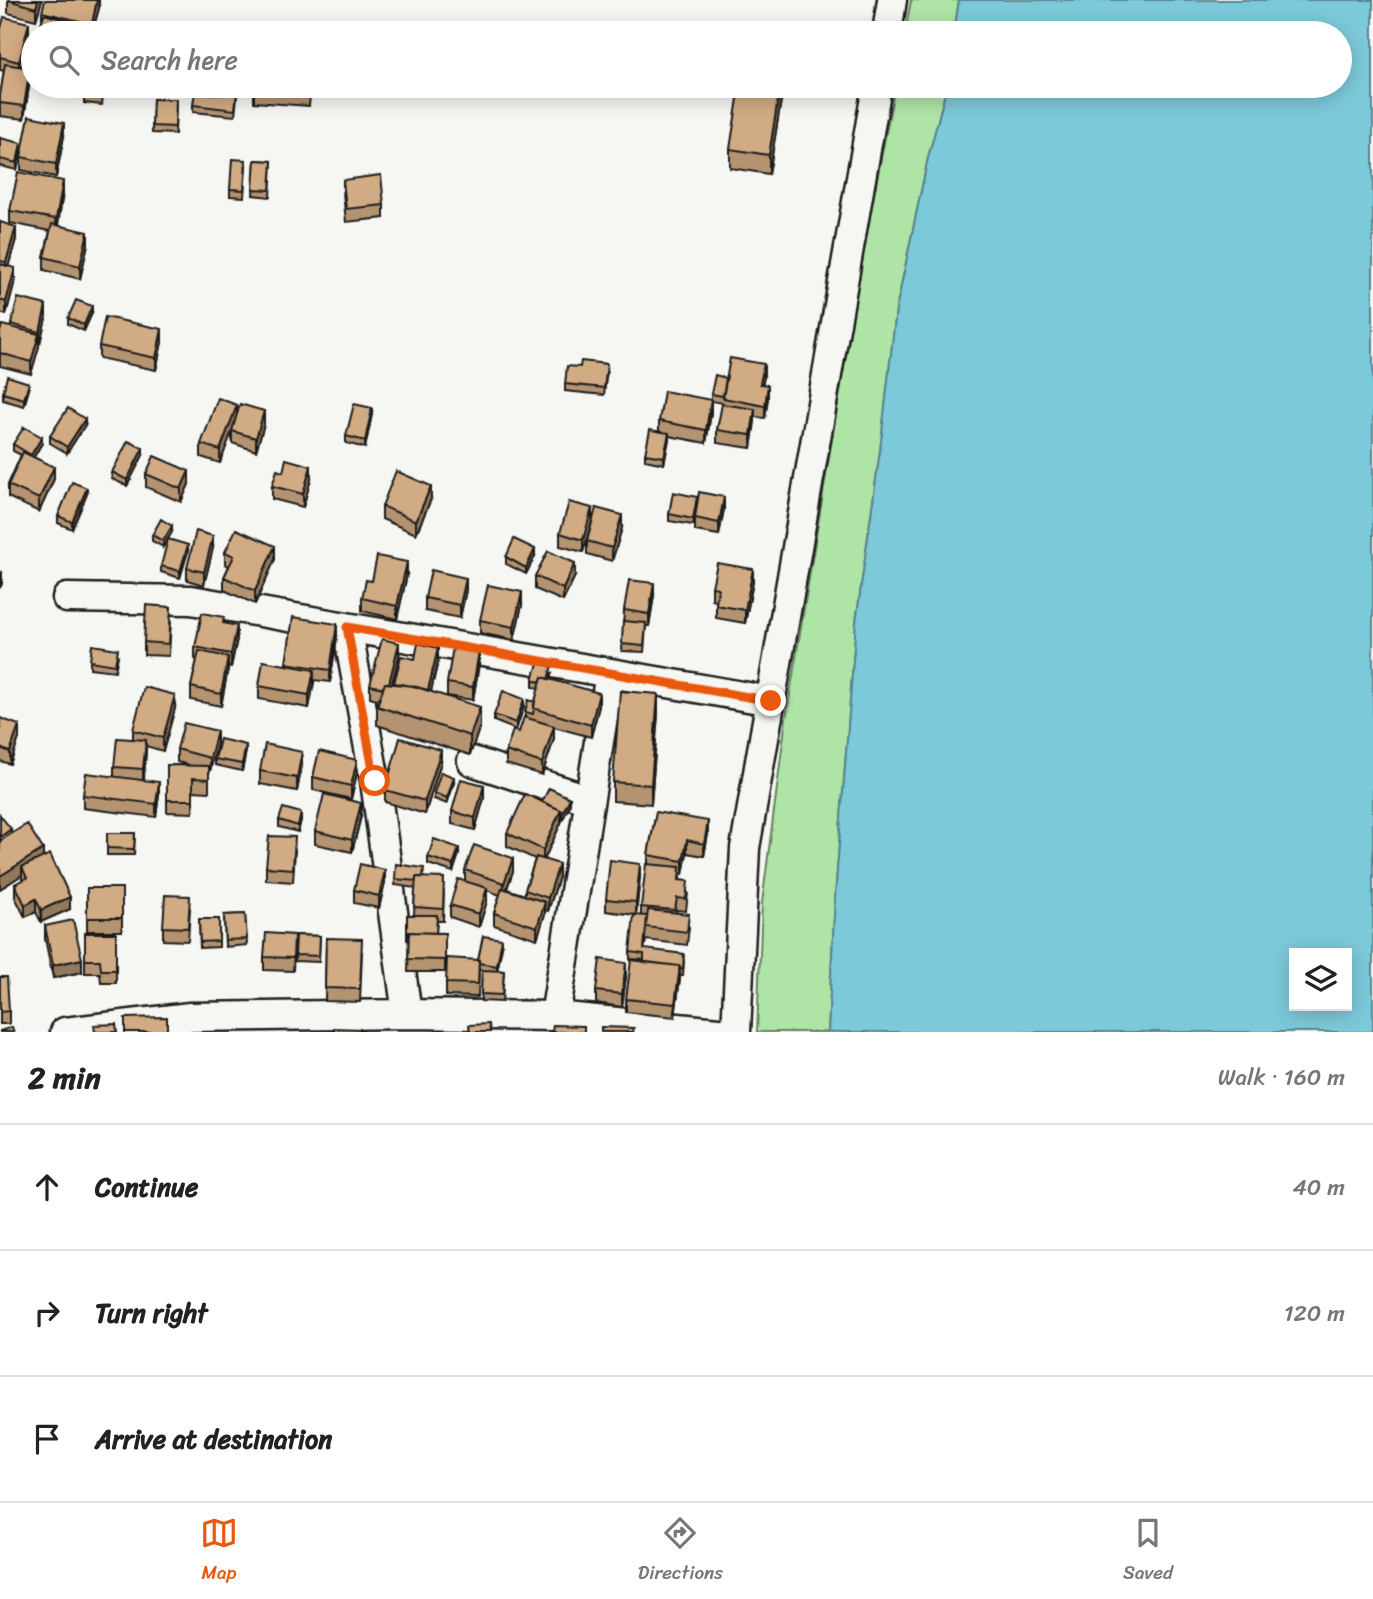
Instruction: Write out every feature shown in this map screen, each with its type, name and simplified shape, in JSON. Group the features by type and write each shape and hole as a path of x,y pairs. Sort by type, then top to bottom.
{"street":[{"path":"889,21 892,0"},
{"path":"736,1032 745,848 875,98"},
{"path":"67,598 191,600 771,701"},
{"path":"347,627 375,781 407,1014"},
{"path":"555,1016 610,673"},
{"path":"472,761 589,800"},
{"path":"65,1032 190,1017 407,1014 555,1016 719,1032"}],"green space":[{"path":"911,0 959,0 956,21 907,21"},
{"path":"893,98 944,98 928,158 896,310 856,622 835,897 828,1032 757,1032 762,903 786,718 862,257"}],"water":[{"path":"959,0 1373,0 1373,1032 828,1032 835,897 856,622 896,310 928,158 944,98 1352,98 1352,21 956,21"}],"building":[{"path":"8,0 38,0 36,8"},
{"path":"45,0 97,0 93,21 80,21 42,12"},
{"path":"44,14 69,21 42,21"},
{"path":"4,17 21,21 19,62 0,57 0,32"},
{"path":"5,64 21,67 21,98 25,98 24,106 0,103"},
{"path":"194,98 236,98 235,110 193,105"},
{"path":"738,98 778,98 769,155 730,149"},
{"path":"153,99 176,99 175,127 152,126"},
{"path":"29,116 64,123 56,164 21,157"},
{"path":"0,138 21,143 17,163 0,159"},
{"path":"232,159 246,160 244,190 230,189"},
{"path":"255,160 272,161 270,190 253,189"},
{"path":"18,172 63,181 56,219 10,211"},
{"path":"381,175 384,205 346,209 343,180"},
{"path":"0,222 16,227 6,262 0,261"},
{"path":"52,224 88,232 80,266 44,257"},
{"path":"0,264 15,268 6,302 0,300"},
{"path":"18,298 46,305 40,332 11,324"},
{"path":"76,300 92,306 84,325 68,318"},
{"path":"105,317 162,329 156,358 99,346"},
{"path":"2,325 39,334 31,362 0,353"},
{"path":"730,358 764,364 760,384 768,385 765,406 723,398"},
{"path":"581,361 607,364 604,388 565,384 567,366 580,367"},
{"path":"715,375 726,378 723,396 711,394"},
{"path":"7,376 29,383 24,399 3,393"},
{"path":"664,391 711,400 706,430 659,421"},
{"path":"218,398 237,405 220,450 201,444"},
{"path":"240,404 264,411 256,438 232,431"},
{"path":"354,404 372,408 365,441 346,436"},
{"path":"722,404 755,409 751,435 717,430"},
{"path":"68,408 85,419 67,447 50,436"},
{"path":"24,427 42,437 31,455 13,444"},
{"path":"650,430 669,433 664,457 645,454"},
{"path":"128,441 143,448 127,480 112,472"},
{"path":"23,452 54,467 39,499 8,485"},
{"path":"154,456 189,471 181,489 146,474"},
{"path":"286,459 311,466 303,494 272,486 277,470 283,472"},
{"path":"396,471 431,486 416,521 382,506"},
{"path":"72,482 87,488 72,522 58,516"},
{"path":"673,492 697,497 693,519 669,514"},
{"path":"699,492 724,497 719,523 695,518"},
{"path":"569,502 592,508 583,540 560,533"},
{"path":"596,508 622,515 612,548 587,541"},
{"path":"161,519 172,526 163,541 152,535"},
{"path":"236,529 275,546 255,591 224,577 234,556 225,552"},
{"path":"196,531 213,536 204,572 187,568"},
{"path":"168,539 188,545 180,571 161,566"},
{"path":"514,539 535,549 526,568 506,557"},
{"path":"548,551 575,563 563,589 535,576"},
{"path":"377,556 407,562 397,606 362,598 366,580 372,581"},
{"path":"717,563 753,569 745,610 716,605 718,588 712,587"},
{"path":"431,570 466,578 460,605 425,598"},
{"path":"629,580 654,583 649,614 624,610"},
{"path":"488,585 522,592 514,627 480,620"},
{"path":"146,605 171,607 169,644 144,642"},
{"path":"202,613 224,617 223,623 237,626 231,654 195,647"},
{"path":"293,617 337,624 330,670 286,663"},
{"path":"623,621 646,623 644,646 622,644"},
{"path":"382,639 399,643 389,683 385,683 383,688 370,685"},
{"path":"418,643 438,648 428,690 394,683 401,656 415,659"},
{"path":"92,645 118,649 115,665 90,661"},
{"path":"453,647 479,651 473,687 447,683"},
{"path":"199,651 228,657 221,694 191,687"},
{"path":"263,661 314,670 309,695 259,686"},
{"path":"538,663 552,666 548,679 542,677 540,682 533,680"},
{"path":"542,677 599,693 591,725 533,708"},
{"path":"385,683 413,686 480,707 470,736 377,706"},
{"path":"144,687 175,695 163,738 133,730"},
{"path":"503,691 524,699 516,723 494,715"},
{"path":"620,691 658,694 651,785 613,782"},
{"path":"528,700 535,702 533,714 525,712"},
{"path":"524,717 554,726 542,763 506,751 513,730 519,732"},
{"path":"0,718 19,725 10,752 0,748"},
{"path":"184,723 217,731 210,758 177,749"},
{"path":"117,738 146,740 143,769 114,767"},
{"path":"400,738 441,750 425,801 385,790"},
{"path":"220,739 246,745 242,764 215,759"},
{"path":"265,744 302,752 297,778 260,771"},
{"path":"319,751 357,760 351,786 313,777"},
{"path":"167,765 209,766 209,779 193,778 193,800 167,800"},
{"path":"441,772 454,777 447,798 434,793"},
{"path":"86,773 159,782 156,804 83,795"},
{"path":"461,779 484,785 475,818 452,811"},
{"path":"549,788 570,798 562,814 561,810 542,802"},
{"path":"324,794 361,803 352,840 315,831"},
{"path":"525,794 561,810 543,850 507,833"},
{"path":"283,808 301,813 298,826 279,820"},
{"path":"656,812 708,821 704,844 687,840 683,861 648,855"},
{"path":"0,815 11,829 0,837"},
{"path":"27,824 43,849 0,876 0,841"},
{"path":"107,833 135,833 134,849 107,848"},
{"path":"269,836 295,837 293,869 266,867"},
{"path":"434,839 459,848 453,865 428,857"},
{"path":"474,845 513,858 504,883 465,870"},
{"path":"50,854 70,897 41,910 36,899 25,905 15,884 27,878 22,867"},
{"path":"536,857 559,864 548,898 525,890"},
{"path":"610,860 640,864 636,902 606,899"},
{"path":"360,864 385,870 379,896 354,890"},
{"path":"396,864 424,868 423,877 416,877 416,881 395,879"},
{"path":"646,864 680,867 679,880 688,881 686,899 677,898 675,910 641,907"},
{"path":"416,877 444,878 443,909 414,907"},
{"path":"458,879 487,888 479,914 450,905"},
{"path":"87,888 122,888 122,918 87,918"},
{"path":"502,888 545,902 537,927 494,913"},
{"path":"165,895 190,896 188,928 163,927"},
{"path":"648,910 689,914 687,932 646,927"},
{"path":"245,914 247,939 225,940 224,915"},
{"path":"407,915 437,915 436,933 407,934"},
{"path":"634,915 647,916 644,949 684,954 683,969 679,969 680,966 644,962 644,954 630,952"},
{"path":"199,919 219,919 219,941 200,942"},
{"path":"73,920 82,959 53,965 45,926"},
{"path":"409,932 445,933 445,960 408,959"},
{"path":"85,933 116,933 116,970 101,970 100,960 85,960"},
{"path":"266,933 294,935 293,958 264,957"},
{"path":"296,935 320,936 319,956 295,955"},
{"path":"483,936 502,939 497,966 479,963"},
{"path":"326,938 362,939 360,989 325,988"},
{"path":"447,958 479,960 478,984 446,983"},
{"path":"600,959 626,963 622,994 596,991"},
{"path":"631,960 680,966 675,1004 626,999"},
{"path":"482,970 504,971 502,995 481,994"},
{"path":"0,977 7,977 9,1011 0,1012"},
{"path":"167,1017 167,1032 125,1032 125,1018"},
{"path":"116,1024 117,1032 95,1032 94,1025"},
{"path":"489,1024 490,1032 470,1032 469,1025"},
{"path":"553,1025 584,1026 584,1032 552,1032"},
{"path":"12,1027 14,1032 0,1032 0,1031"},
{"path":"601,1027 634,1028 633,1032 601,1032"},
{"path":"334,1028 360,1029 360,1032 334,1032"}],"route":[{"path":"375,781 347,627 771,701"}]}
